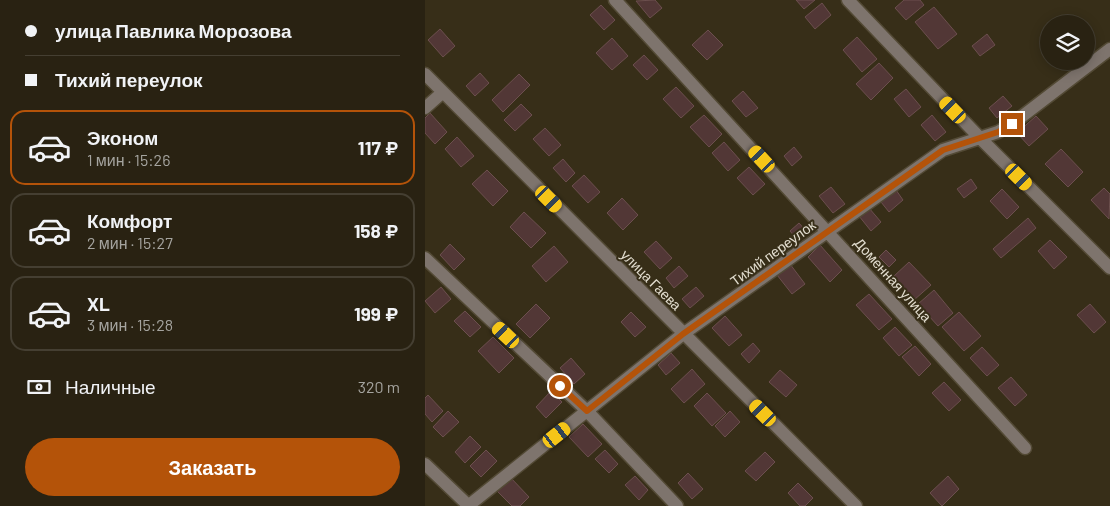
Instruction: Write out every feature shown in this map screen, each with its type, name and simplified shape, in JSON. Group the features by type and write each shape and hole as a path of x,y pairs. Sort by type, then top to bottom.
{"street":[{"name":"Доменная улица","path":"615,0 829,231 1025,448"},
{"path":"847,0 980,138 1110,268"},
{"name":"Тихий переулок","path":"468,506 683,334 943,150 980,138 1012,124 1110,48"},
{"name":"улица Гаева","path":"425,74 856,506"},
{"path":"425,108 443,92"},
{"path":"425,258 587,411 677,506"},
{"path":"425,464 468,506"}],"building":[{"path":"655,0 662,8 650,18 636,1"},
{"path":"796,0 815,0 804,9"},
{"path":"904,0 920,0 924,5 906,20 895,8"},
{"path":"822,3 831,15 815,29 805,17"},
{"path":"601,5 615,20 604,30 590,15"},
{"path":"934,7 957,34 938,49 915,22"},
{"path":"440,29 455,46 443,57 428,40"},
{"path":"708,30 723,45 707,60 692,45"},
{"path":"987,34 995,45 980,56 972,46"},
{"path":"857,37 877,59 862,72 843,50"},
{"path":"612,38 628,56 612,70 596,53"},
{"path":"644,55 658,70 647,80 633,65"},
{"path":"879,63 893,78 871,100 856,84"},
{"path":"480,73 489,83 475,96 466,86"},
{"path":"519,74 530,85 503,112 492,100"},
{"path":"676,87 694,106 681,118 663,99"},
{"path":"906,89 921,107 909,117 894,99"},
{"path":"743,91 758,108 746,117 732,101"},
{"path":"1003,96 1012,106 997,118 989,108"},
{"path":"521,104 532,115 515,131 504,120"},
{"path":"430,113 447,132 435,144 425,133 425,118"},
{"path":"704,115 722,134 709,147 690,127"},
{"path":"932,115 946,132 935,141 921,125"},
{"path":"1036,116 1048,129 1029,146 1017,133"},
{"path":"545,128 561,145 549,156 533,139"},
{"path":"457,137 474,156 461,167 445,149"},
{"path":"724,142 740,160 728,171 712,153"},
{"path":"794,147 802,157 792,166 784,156"},
{"path":"1061,149 1083,172 1068,187 1045,164"},
{"path":"563,159 575,173 566,182 553,168"},
{"path":"749,167 765,184 753,195 737,178"},
{"path":"487,170 508,191 493,206 472,184"},
{"path":"584,175 600,192 588,203 572,186"},
{"path":"971,179 977,188 964,198 957,189"},
{"path":"831,187 845,204 833,213 819,196"},
{"path":"1104,188 1110,194 1109,219 1091,200"},
{"path":"1002,189 1019,207 1007,219 990,201"},
{"path":"896,190 903,200 889,212 881,202"},
{"path":"622,198 638,215 623,230 607,213"},
{"path":"869,208 881,222 871,231 859,216"},
{"path":"524,212 546,233 531,248 510,227"},
{"path":"1028,218 1036,228 1001,258 993,249"},
{"path":"799,223 805,230 795,237 790,231"},
{"path":"1050,240 1067,257 1054,269 1038,251"},
{"path":"656,241 672,258 660,269 644,252"},
{"path":"450,244 465,259 454,270 440,255"},
{"path":"820,245 842,270 830,282 808,257"},
{"path":"554,246 568,262 546,282 532,266"},
{"path":"886,250 896,260 889,267 879,257"},
{"path":"909,262 931,285 914,300 893,277"},
{"path":"790,264 805,284 792,294 777,275"},
{"path":"679,266 688,276 674,288 666,278"},
{"path":"441,287 451,299 435,313 425,301"},
{"path":"696,287 704,296 690,308 682,299"},
{"path":"934,290 953,313 938,326 918,304"},
{"path":"869,294 892,319 879,330 856,305"},
{"path":"536,304 550,318 530,338 516,324"},
{"path":"1090,304 1106,322 1094,333 1077,315"},
{"path":"465,311 481,327 470,337 454,321"},
{"path":"631,312 646,327 635,337 621,322"},
{"path":"959,312 981,336 964,351 942,327"},
{"path":"725,316 742,335 729,346 712,328"},
{"path":"895,327 912,345 899,356 883,338"},
{"path":"493,337 514,358 499,373 478,351"},
{"path":"753,343 760,351 749,363 741,354"},
{"path":"915,346 931,364 919,376 902,357"},
{"path":"982,347 999,365 987,376 970,358"},
{"path":"671,353 680,363 666,375 658,365"},
{"path":"571,358 585,374 574,384 560,368"},
{"path":"692,369 705,384 684,403 671,389"},
{"path":"780,370 797,385 786,397 769,382"},
{"path":"1011,377 1027,395 1015,406 998,388"},
{"path":"944,382 961,400 949,411 932,393"},
{"path":"551,391 562,402 546,418 536,407"},
{"path":"707,393 726,413 712,426 694,406"},
{"path":"428,395 443,411 432,422 425,414 425,398"},
{"path":"448,411 459,422 443,437 433,427"},
{"path":"730,411 740,422 725,437 715,426"},
{"path":"583,424 602,444 588,457 569,437"},
{"path":"470,436 481,447 465,463 455,452"},
{"path":"486,450 497,461 481,477 470,466"},
{"path":"605,450 618,464 609,473 595,459"},
{"path":"765,452 775,462 756,481 745,471"},
{"path":"688,473 703,489 692,499 678,483"},
{"path":"635,476 648,490 639,500 625,485"},
{"path":"948,476 959,489 942,506 930,493"},
{"path":"510,477 529,497 520,506 512,506 497,491"},
{"path":"798,483 813,498 805,506 800,506 788,493"}],"route":[{"path":"560,386 587,411 683,334 697,326 943,150 998,132 1012,124"}]}
